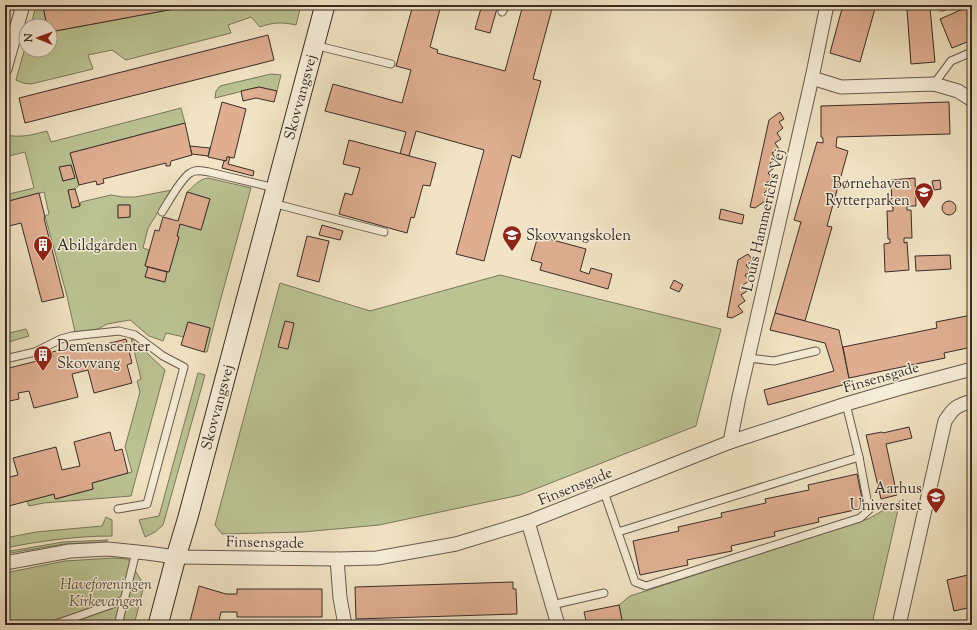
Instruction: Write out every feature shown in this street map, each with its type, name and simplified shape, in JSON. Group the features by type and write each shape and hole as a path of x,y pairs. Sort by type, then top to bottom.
{"street":[{"path":"5,69 23,5"},
{"name":"Skovvangsvej","path":"158,625 325,5"},
{"name":"Louis Hammerichs Vej","path":"730,442 738,397 812,78 827,5"},
{"path":"812,78 841,86 934,84 958,91 972,100"},
{"name":"Finsensgade","path":"176,557 377,558 456,544 528,522 730,442 846,404 972,369"},
{"path":"899,625 945,421 952,410 962,404 972,401"},
{"path":"528,522 558,625"},
{"path":"5,563 70,551 108,549 176,557"},
{"path":"337,559 343,625"}],"lane":[{"path":"314,45 391,64"},
{"path":"934,84 951,61 972,52"},
{"path":"162,212 184,180 191,172 198,170 209,172 274,196 384,232"},
{"path":"5,359 35,352 72,336 119,331 135,335 162,356 184,367 147,504 118,509"},
{"path":"748,358 774,361 816,351"},
{"path":"604,492 635,582 646,586 860,518 869,510 859,457 846,404"},
{"path":"618,532 859,457"},
{"path":"118,625 136,552"},
{"path":"552,605 604,592"},
{"path":"52,625 124,600"}],"green space":[{"path":"36,5 43,6 45,18 33,18"},
{"path":"301,5 296,25 278,23 260,27 251,17 228,25 231,33 126,60 112,50 88,55 93,69 31,84 16,80 22,58 58,58 58,31 190,6"},
{"path":"271,74 281,75 277,91 259,87 215,98 216,91 220,86"},
{"path":"181,108 185,123 70,153 79,185 75,189 68,191 73,208 80,206 81,202 111,195 135,197 172,190 148,228 143,248 149,250 145,265 148,267 145,277 164,282 167,272 169,272 179,237 177,236 180,224 201,230 210,199 187,192 199,182 208,178 251,188 207,352 204,352 210,328 188,322 184,337 166,333 163,341 149,336 130,320 107,324 98,329 75,332 67,296 45,216 49,214 44,192 5,202 5,195 34,188 25,152 5,157 5,135 22,136 47,131 51,142","holes":["71,165 74,178 63,181 59,168","118,205 130,205 130,217 118,218"]},
{"path":"500,275 721,329 696,426 520,495 379,525 303,532 222,534 215,525 280,283 370,311"},
{"path":"26,329 29,336 5,343 5,334"},
{"path":"131,338 165,370 131,496 44,503 29,506 27,501 54,494 56,499 93,489 92,483 132,472 125,447 140,392 137,381 141,379"},
{"path":"198,373 205,375 163,525 155,532 145,537 139,520 159,516"},
{"path":"900,501 872,624 623,625 619,605 630,596 868,519"},
{"path":"106,517 112,520 112,536 58,539 5,548 5,538 36,532 102,526"},
{"path":"108,540 106,542 64,544 5,554 5,552 63,542"},
{"name":"Haveforeningen Kirkevangen","path":"113,558 128,559 144,585 134,625 5,625 5,573 65,561"}],"building":[{"path":"190,5 58,31 58,18 45,18 43,6"},
{"path":"413,5 441,5 430,47 438,50 437,53 505,71 523,5 553,5 533,79 541,81 520,158 512,155 484,261 456,254 484,150 416,131 409,156 400,154 406,132 325,111 333,84 402,103 411,70 396,66"},
{"path":"482,5 498,5 490,33 475,29"},
{"path":"843,5 876,5 860,62 830,53"},
{"path":"972,5 972,40 952,48 940,19"},
{"path":"930,8 935,62 911,64 907,10"},
{"path":"268,35 274,60 25,123 19,98"},
{"path":"259,87 277,91 274,102 256,98 243,101 241,91"},
{"path":"222,102 246,109 234,158 227,157 226,161 208,157"},
{"path":"949,102 950,134 837,137 836,147 848,151 827,226 832,227 805,321 775,313 801,222 794,220 817,142 823,143 823,138 821,137 821,106"},
{"path":"780,112 784,119 779,122 783,128 777,133 781,139 775,143 779,149 772,153 776,159 770,163 774,168 768,173 773,179 766,183 770,188 764,193 768,199 755,208 750,207 769,120"},
{"path":"185,123 192,155 171,161 170,166 166,166 166,163 103,179 104,183 97,185 96,181 79,185 70,153"},
{"path":"349,140 436,163 430,186 423,185 414,218 411,217 407,233 339,214 345,193 352,195 360,168 343,164"},
{"path":"190,146 210,148 208,156 192,154"},
{"path":"227,157 230,157 228,164 254,171 253,176 222,168"},
{"path":"71,165 75,178 63,181 59,167"},
{"path":"915,178 916,206 907,206 907,210 911,210 912,238 904,238 904,243 907,242 909,270 885,272 884,244 890,243 890,239 888,239 887,211 893,211 891,180"},
{"path":"940,180 941,189 934,190 932,181"},
{"path":"75,189 80,206 72,208 68,190"},
{"path":"187,192 210,199 201,230 180,224 177,236 179,237 169,272 145,266 155,230 159,231 163,217 178,221"},
{"name":"Abildgården","path":"39,193 64,297 42,302 21,223 5,227 5,202"},
{"path":"946,201 952,201 956,205 956,211 952,215 946,215 942,211 942,205"},
{"path":"118,205 130,205 130,217 118,218"},
{"path":"721,209 744,215 742,224 719,219"},
{"path":"322,225 343,231 340,240 319,235"},
{"path":"307,236 329,241 319,282 297,276"},
{"path":"538,236 586,249 580,271 589,274 591,268 612,274 608,289 540,270 542,263 531,260"},
{"path":"748,254 753,260 746,265 751,271 745,275 749,281 743,285 747,291 741,295 745,301 738,306 743,312 732,318 727,317 738,260"},
{"path":"950,255 951,269 916,271 915,256"},
{"path":"148,267 167,272 165,282 145,277"},
{"path":"674,280 683,285 679,292 670,288"},
{"path":"775,313 839,330 850,383 768,405 764,390 834,371 825,343 770,330"},
{"path":"972,315 972,347 944,353 945,358 849,378 843,347 937,328 936,322"},
{"path":"285,321 294,323 288,349 278,347"},
{"path":"188,322 210,328 204,352 181,345"},
{"name":"Demenscenter Skovvang","path":"126,339 132,363 127,365 132,383 94,393 88,370 72,374 78,397 34,408 29,391 18,393 19,399 5,402 5,369 53,357 52,352 90,343 91,348"},
{"path":"909,427 912,438 886,444 897,495 881,499 866,435"},
{"path":"110,432 115,451 122,449 128,473 92,483 93,489 55,499 54,494 5,507 5,475 6,478 18,475 13,458 56,447 62,470 80,466 74,442"},
{"path":"857,474 864,508 818,518 819,522 774,532 775,536 731,546 732,551 687,560 688,565 640,575 633,541 679,531 678,527 722,517 721,513 766,503 765,499 809,490 808,485"},
{"path":"972,476 972,491 969,477"},
{"path":"972,574 972,607 954,611 947,580"},
{"path":"513,582 513,589 516,589 517,614 356,619 355,587"},
{"path":"199,586 226,594 237,594 237,589 322,589 322,617 237,617 237,612 221,612 218,625 189,625"},
{"path":"619,605 623,625 587,625 584,612"}],"place":[{"name":"Børnehaven Rytterparken","path":"924,209"},
{"name":"Skovvangskolen","path":"512,252"},
{"name":"Abildgården","path":"43,262"},
{"name":"Demenscenter Skovvang","path":"43,372"},
{"name":"Aarhus Universitet","path":"936,514"}]}
